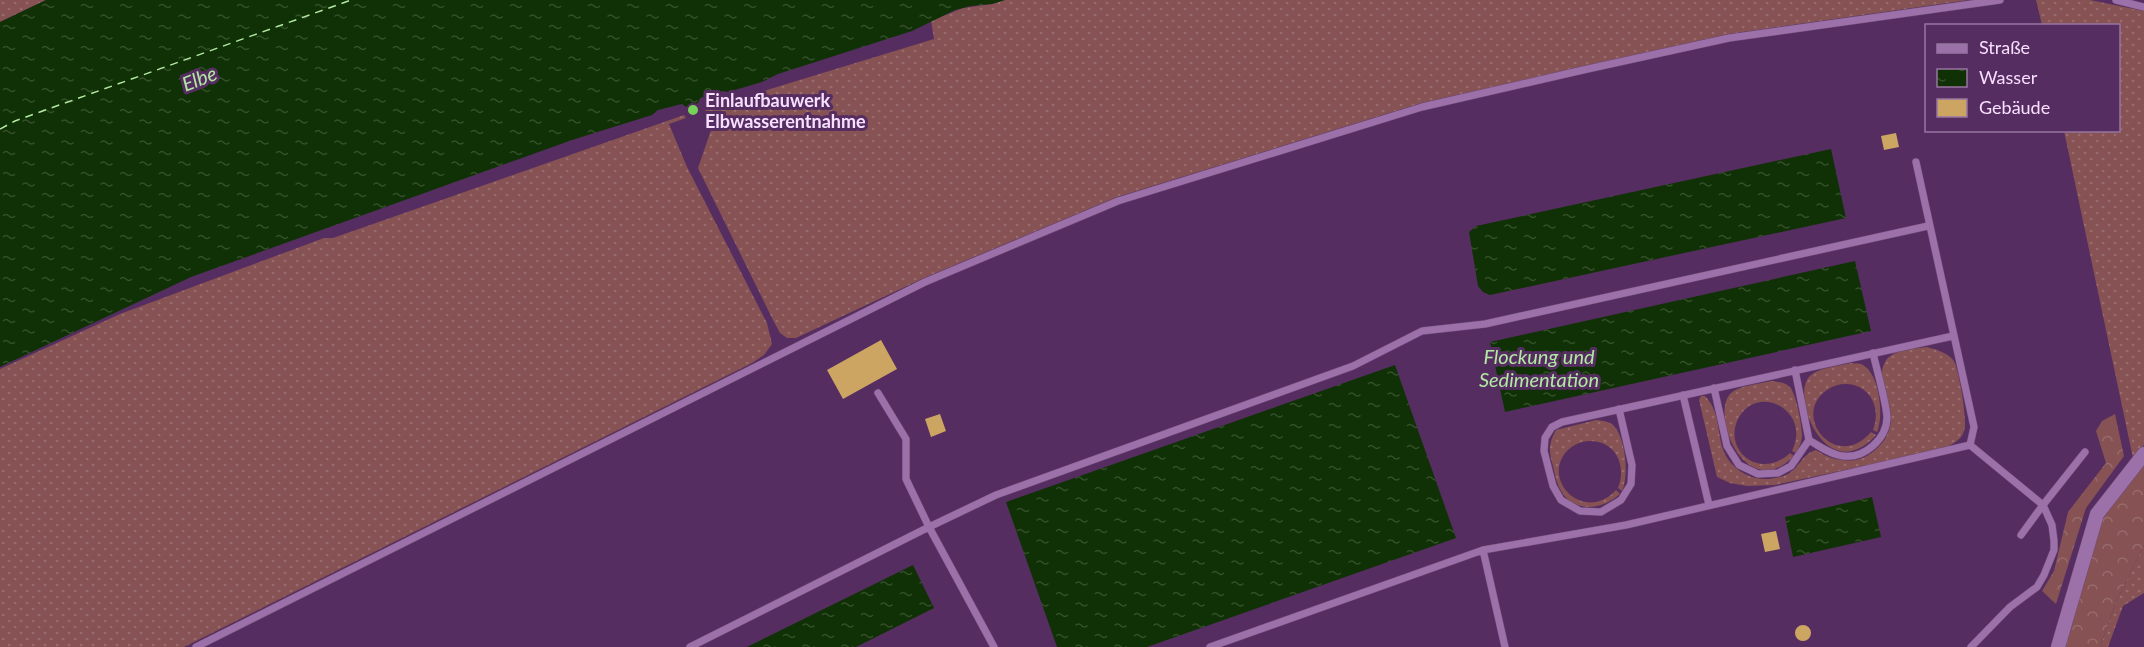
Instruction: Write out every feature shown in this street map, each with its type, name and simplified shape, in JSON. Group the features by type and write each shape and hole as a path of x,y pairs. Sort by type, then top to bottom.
{"street":[{"path":"2058,647 2097,514 2144,454"}],"lane":[{"path":"196,647 925,282 1118,201 1422,107 1583,70 1729,38 2000,0"},
{"path":"2116,0 2144,7"},
{"path":"1916,162 1928,226 1974,427 1970,445"},
{"path":"690,647 996,495 1353,366 1422,331 1485,324 1928,226"},
{"path":"1619,409 1632,465 1631,484 1621,500 1601,512 1580,511 1562,500 1553,486 1544,451 1545,438 1552,427 1562,422 1619,409 1795,370 1953,336"},
{"path":"1795,370 1809,440 1826,451 1842,456 1855,456 1872,447 1884,432 1887,418 1873,353"},
{"path":"1714,388 1726,446 1738,465 1758,474 1778,473 1791,466 1809,440"},
{"path":"878,393 906,439 906,479 929,527 994,647"},
{"path":"1683,395 1709,506"},
{"path":"1970,445 2043,505 2052,525 2054,541 2054,550 2037,587 2010,607 1971,647"},
{"path":"1210,647 1483,550 1626,525 1970,445"},
{"path":"2021,535 2085,452"},
{"path":"1483,550 1505,647"}],"green space":[{"path":"0,0 46,0 0,22"},
{"path":"1005,0 1969,0 1729,34 1422,103 1117,197 924,278 796,338 787,338 780,333 773,320 698,168 711,130 705,109 934,39 931,21 963,8"},
{"path":"2036,0 2090,0 2144,11 2144,445 2133,458 2064,132 2120,132 2120,24 2042,24"},
{"path":"684,115 686,118 669,124 687,167 767,323 772,344 764,355 184,647 0,647 0,369 120,314 324,238 333,238"},
{"path":"1927,347 1943,352 1950,357 1957,368 1965,426 1962,435 1954,443 1939,450 1775,485 1747,486 1730,483 1717,477 1699,400 1701,396 1705,396 1712,406 1722,447 1735,467 1753,477 1775,478 1788,474 1808,454 1816,450 1831,458 1848,461 1860,459 1875,450 1882,443 1891,421 1882,380 1885,362 1898,352"},
{"path":"1851,363 1861,364 1872,376 1879,395 1880,416 1877,432 1873,430 1876,416 1874,403 1861,388 1844,384 1827,390 1817,401 1813,413 1815,425 1822,436 1832,443 1844,446 1858,443 1871,432 1876,435 1858,449 1842,451 1827,445 1816,432 1808,416 1804,400 1805,385 1815,372"},
{"path":"1771,381 1781,382 1790,387 1800,417 1802,438 1796,453 1792,451 1796,436 1795,424 1789,413 1780,406 1769,402 1757,403 1747,408 1738,419 1735,429 1736,443 1741,453 1747,459 1761,464 1776,462 1790,453 1794,456 1777,468 1761,470 1747,463 1736,451 1725,419 1725,404 1735,390"},
{"path":"2115,414 2124,456 2086,508 2056,604 2042,591 2054,571 2068,512 2106,463 2096,431 2102,421"},
{"path":"1596,420 1610,423 1618,432 1624,448 1624,484 1622,491 1618,488 1620,463 1613,450 1607,445 1587,441 1576,444 1569,449 1561,461 1559,473 1562,484 1569,493 1579,500 1591,502 1604,499 1616,490 1620,494 1597,506 1580,506 1572,503 1559,486 1550,444 1556,430"},
{"path":"2144,464 2144,545 2116,602 2100,647 2063,647 2103,516"},
{"path":"2144,545 2144,593 2123,606 2108,647 2100,647 2116,602"}],"water":[{"name":"Elbe","path":"46,0 1005,0 955,10 912,31 778,74 762,82 700,98 698,103 693,105 691,101 691,105 686,107 682,104 658,110 652,115 572,140 191,277 0,367 0,22"},
{"name":"Flockung und Sedimentation","path":"1831,149 1846,218 1490,295 1478,286 1469,232 1476,226"},
{"name":"Flockung und Sedimentation","path":"1855,261 1871,331 1505,412 1490,342"},
{"path":"1395,365 1456,538 1147,647 1057,647 1006,502"},
{"path":"1872,497 1881,537 1793,557 1785,517"},
{"path":"913,565 934,608 856,647 747,647"}],"building":[{"path":"1896,133 1899,147 1884,150 1881,136"},
{"path":"881,340 897,369 843,399 827,370"},
{"path":"940,414 946,431 931,437 925,419"},
{"path":"1776,531 1780,549 1765,552 1761,534"},
{"path":"1800,625 1806,625 1811,633 1809,639 1800,641 1795,636 1795,630"}],"ferry route":[{"path":"0,129 15,121 351,0"}],"place":[{"name":"Einlaufbauwerk Elbwasserentnahme","path":"693,110"}]}
